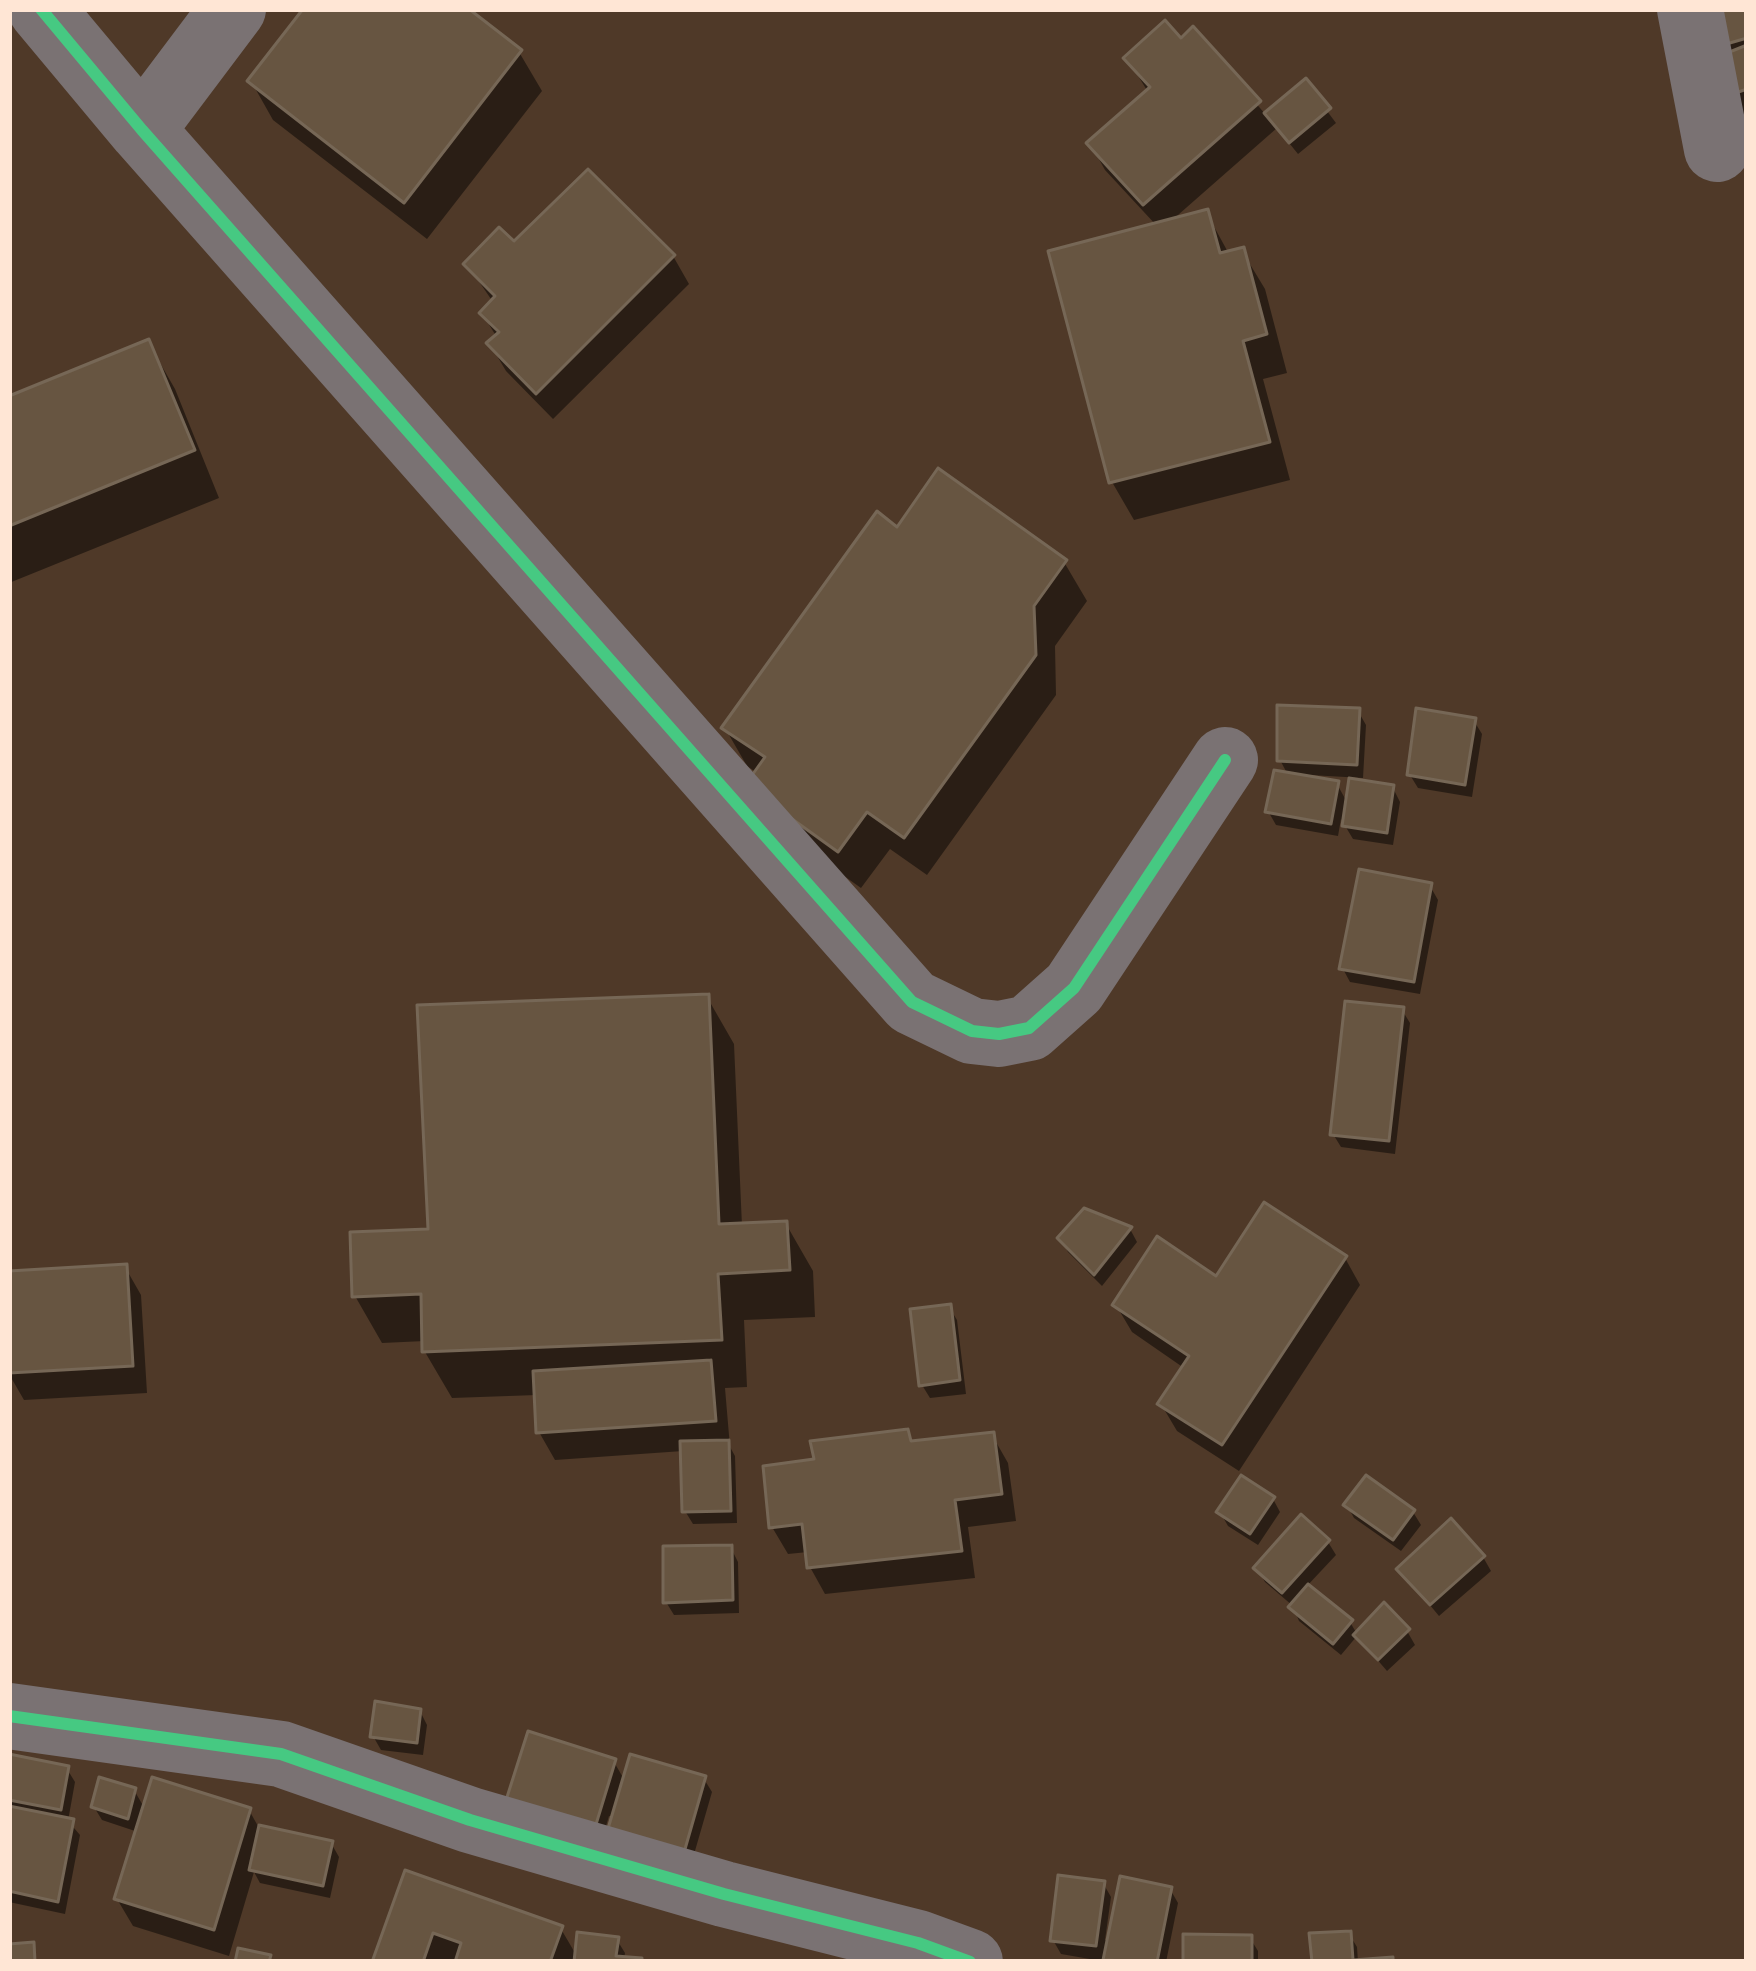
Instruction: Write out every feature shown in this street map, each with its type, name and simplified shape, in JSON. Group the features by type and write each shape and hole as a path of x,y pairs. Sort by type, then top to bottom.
{"street":[{"path":"41,9 142,130 912,1002 972,1031 999,1034 1030,1028 1074,988 1225,760"},
{"path":"142,130 233,9"},
{"path":"1690,9 1718,149"},
{"path":"9,1716 281,1754 470,1820 724,1894 918,1943 970,1962"}],"building":[{"path":"303,9 469,9 522,50 404,203 247,81"},
{"path":"1704,9 1747,9 1747,38 1716,47"},
{"path":"1165,20 1181,38 1193,26 1261,101 1143,205 1086,143 1150,87 1123,58"},
{"path":"1747,45 1747,89 1727,96 1712,59"},
{"path":"1306,78 1331,108 1289,143 1264,113"},
{"path":"588,169 675,255 536,394 486,343 499,332 479,313 495,296 463,264 499,227 514,241"},
{"path":"1208,209 1220,253 1244,247 1267,334 1243,341 1270,442 1109,483 1048,251"},
{"path":"149,339 195,450 9,526 9,396"},
{"path":"938,468 1067,560 1034,606 1036,655 904,838 867,812 838,852 745,785 765,757 721,728 877,511 897,527"},
{"path":"1277,705 1360,708 1357,765 1277,761"},
{"path":"1416,708 1476,718 1465,785 1407,775"},
{"path":"1274,770 1339,781 1331,824 1265,812"},
{"path":"1349,778 1394,785 1387,833 1342,826"},
{"path":"1359,869 1432,883 1414,982 1339,969"},
{"path":"709,994 719,1224 787,1221 790,1270 718,1274 722,1340 422,1352 421,1294 352,1297 350,1232 428,1229 417,1005"},
{"path":"1345,1001 1404,1007 1389,1141 1330,1135"},
{"path":"1264,1202 1347,1256 1222,1445 1157,1404 1189,1356 1112,1305 1157,1236 1216,1276"},
{"path":"1084,1208 1132,1227 1094,1275 1057,1238"},
{"path":"127,1264 133,1366 9,1373 9,1271"},
{"path":"951,1304 960,1380 919,1386 910,1309"},
{"path":"711,1360 716,1421 536,1433 533,1371"},
{"path":"908,1429 911,1441 994,1432 1002,1494 955,1500 962,1551 807,1568 802,1524 769,1528 763,1466 814,1459 810,1441"},
{"path":"729,1440 731,1511 682,1512 680,1441"},
{"path":"1241,1475 1275,1497 1250,1534 1216,1512"},
{"path":"1366,1475 1415,1510 1393,1540 1343,1505"},
{"path":"1301,1514 1330,1540 1282,1593 1253,1568"},
{"path":"1451,1518 1485,1556 1430,1605 1396,1569"},
{"path":"732,1545 733,1600 663,1603 663,1546"},
{"path":"1308,1584 1353,1620 1333,1644 1288,1607"},
{"path":"1384,1602 1410,1629 1378,1660 1353,1635"},
{"path":"375,1701 421,1709 417,1743 370,1737"},
{"path":"528,1731 616,1759 590,1844 501,1816"},
{"path":"9,1754 69,1766 61,1810 9,1800"},
{"path":"630,1754 706,1776 679,1870 602,1849"},
{"path":"99,1777 136,1788 128,1819 91,1807"},
{"path":"152,1777 251,1808 214,1930 114,1899"},
{"path":"9,1806 74,1819 58,1902 9,1891"},
{"path":"259,1825 333,1841 323,1886 249,1870"},
{"path":"405,1870 563,1926 550,1962 455,1962 461,1943 433,1933 423,1962 372,1962"},
{"path":"1058,1875 1105,1881 1096,1946 1050,1941"},
{"path":"1120,1876 1172,1887 1157,1962 1103,1960"},
{"path":"1351,1931 1353,1960 1393,1957 1393,1962 1312,1962 1309,1933"},
{"path":"577,1932 619,1937 616,1956 642,1958 642,1962 574,1962"},
{"path":"1183,1934 1252,1935 1252,1962 1183,1962"},
{"path":"34,1942 35,1962 9,1962 9,1944"},
{"path":"238,1948 271,1955 269,1962 235,1962"}],"cycle path":[{"path":"41,9 142,130 912,1002 972,1031 999,1034 1029,1028 1074,988 1225,760"},
{"path":"9,1716 281,1754 470,1820 724,1894 918,1943 970,1962"}]}
